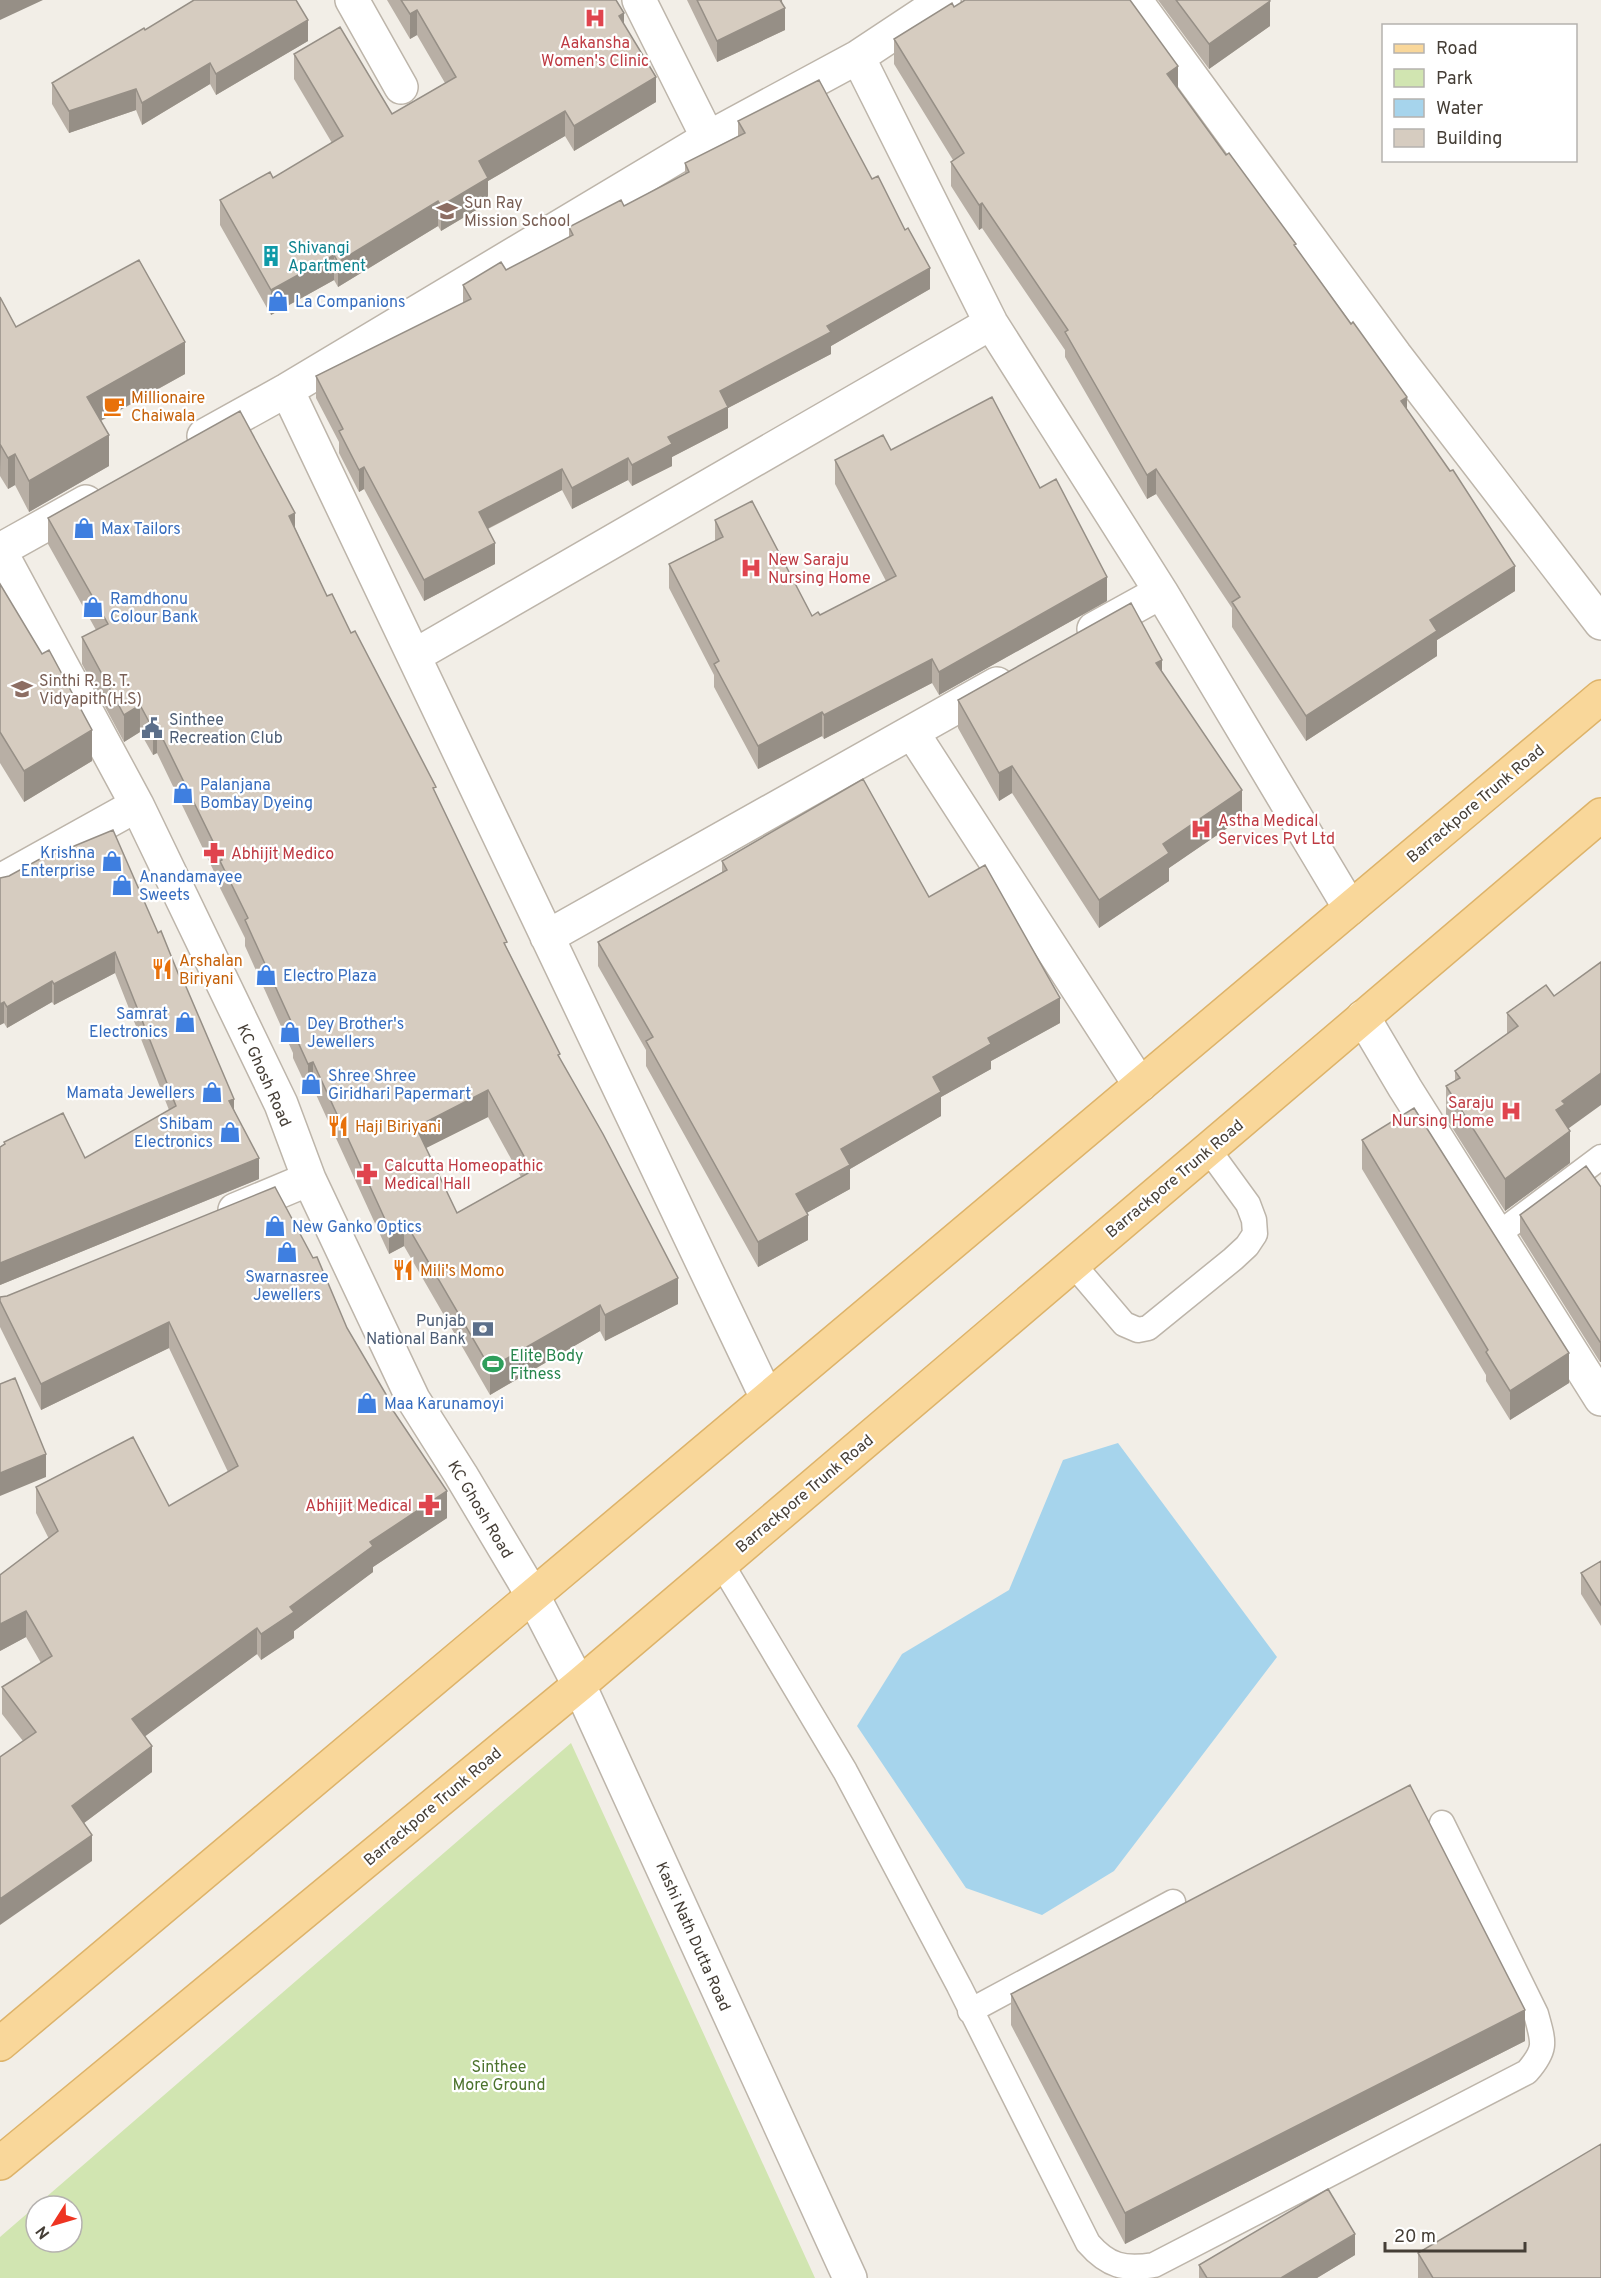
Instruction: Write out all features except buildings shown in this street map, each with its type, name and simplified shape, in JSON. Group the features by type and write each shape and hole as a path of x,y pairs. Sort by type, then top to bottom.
{"main road":[{"name":"Barrackpore Trunk Road","path":"0,2044 1601,697"},
{"name":"Barrackpore Trunk Road","path":"0,2163 579,1684 1601,815"}],"street":[{"path":"352,0 401,87"},
{"path":"639,0 708,138"},
{"path":"183,447 287,390 708,138 858,57 944,0"},
{"path":"1135,0 1395,355 1601,623"},
{"path":"858,57 991,323 1161,592 1350,908"},
{"path":"414,656 991,323"},
{"path":"287,390 767,1398"},
{"path":"0,551 111,487"},
{"name":"KC Ghosh Road","path":"0,551 137,806 281,1104 309,1179 413,1399 533,1596"},
{"path":"1067,644 1161,592"},
{"path":"548,937 1026,668"},
{"path":"912,732 1140,1085"},
{"path":"0,881 137,806"},
{"path":"1363,1017 1601,1399"},
{"path":"211,1220 309,1179"},
{"name":"Kashi Nath Dutta Road","path":"533,1596 579,1684 850,2278"}],"lane":[{"path":"1073,1264 1124,1324 1138,1330 1148,1328 1233,1258 1247,1246 1255,1234 1254,1220 1248,1204 1208,1149"},
{"path":"1497,1235 1601,1157"},
{"path":"722,1563 844,1771 959,1986 1088,2243 1100,2256 1119,2266 1136,2268 1154,2265 1527,2072 1541,2056 1543,2037 1536,2014 1442,1823"},
{"path":"970,2011 1173,1902"}],"green space":[{"name":"Sinthee More Ground","path":"571,1743 815,2278 0,2278 0,2237 24,2216 24,2254 84,2254 84,2194 50,2194"}],"water":[{"path":"1118,1443 1277,1657 1114,1871 1042,1915 966,1888 857,1726 902,1654 1009,1590 1063,1460"}],"place":[{"name":"Aakansha Women's Clinic","path":"595,18"},
{"name":"Sun Ray Mission School","path":"447,211"},
{"name":"Shivangi Apartment","path":"271,256"},
{"name":"La Companions","path":"278,301"},
{"name":"Millionaire Chaiwala","path":"114,406"},
{"name":"Max Tailors","path":"84,528"},
{"name":"New Saraju Nursing Home","path":"751,568"},
{"name":"Ramdhonu Colour Bank","path":"93,607"},
{"name":"Sinthi R. B. T. Vidyapith(H.S)","path":"22,689"},
{"name":"Sinthee Recreation Club","path":"152,728"},
{"name":"Palanjana Bombay Dyeing","path":"183,793"},
{"name":"Astha Medical Services Pvt Ltd","path":"1201,829"},
{"name":"Abhijit Medico","path":"214,853"},
{"name":"Krishna Enterprise","path":"112,861"},
{"name":"Anandamayee Sweets","path":"122,885"},
{"name":"Arshalan Biriyani","path":"162,969"},
{"name":"Electro Plaza","path":"266,975"},
{"name":"Samrat Electronics","path":"185,1022"},
{"name":"Dey Brother's Jewellers","path":"290,1032"},
{"name":"Shree Shree Giridhari Papermart","path":"311,1084"},
{"name":"Mamata Jewellers","path":"212,1092"},
{"name":"Saraju Nursing Home","path":"1511,1111"},
{"name":"Haji Biriyani","path":"338,1126"},
{"name":"Shibam Electronics","path":"230,1132"},
{"name":"Calcutta Homeopathic Medical Hall","path":"367,1174"},
{"name":"New Ganko Optics","path":"275,1226"},
{"name":"Swarnasree Jewellers","path":"287,1252"},
{"name":"Mili's Momo","path":"403,1270"},
{"name":"Punjab National Bank","path":"483,1329"},
{"name":"Elite Body Fitness","path":"493,1364"},
{"name":"Maa Karunamoyi","path":"367,1403"},
{"name":"Abhijit Medical","path":"429,1505"}]}
